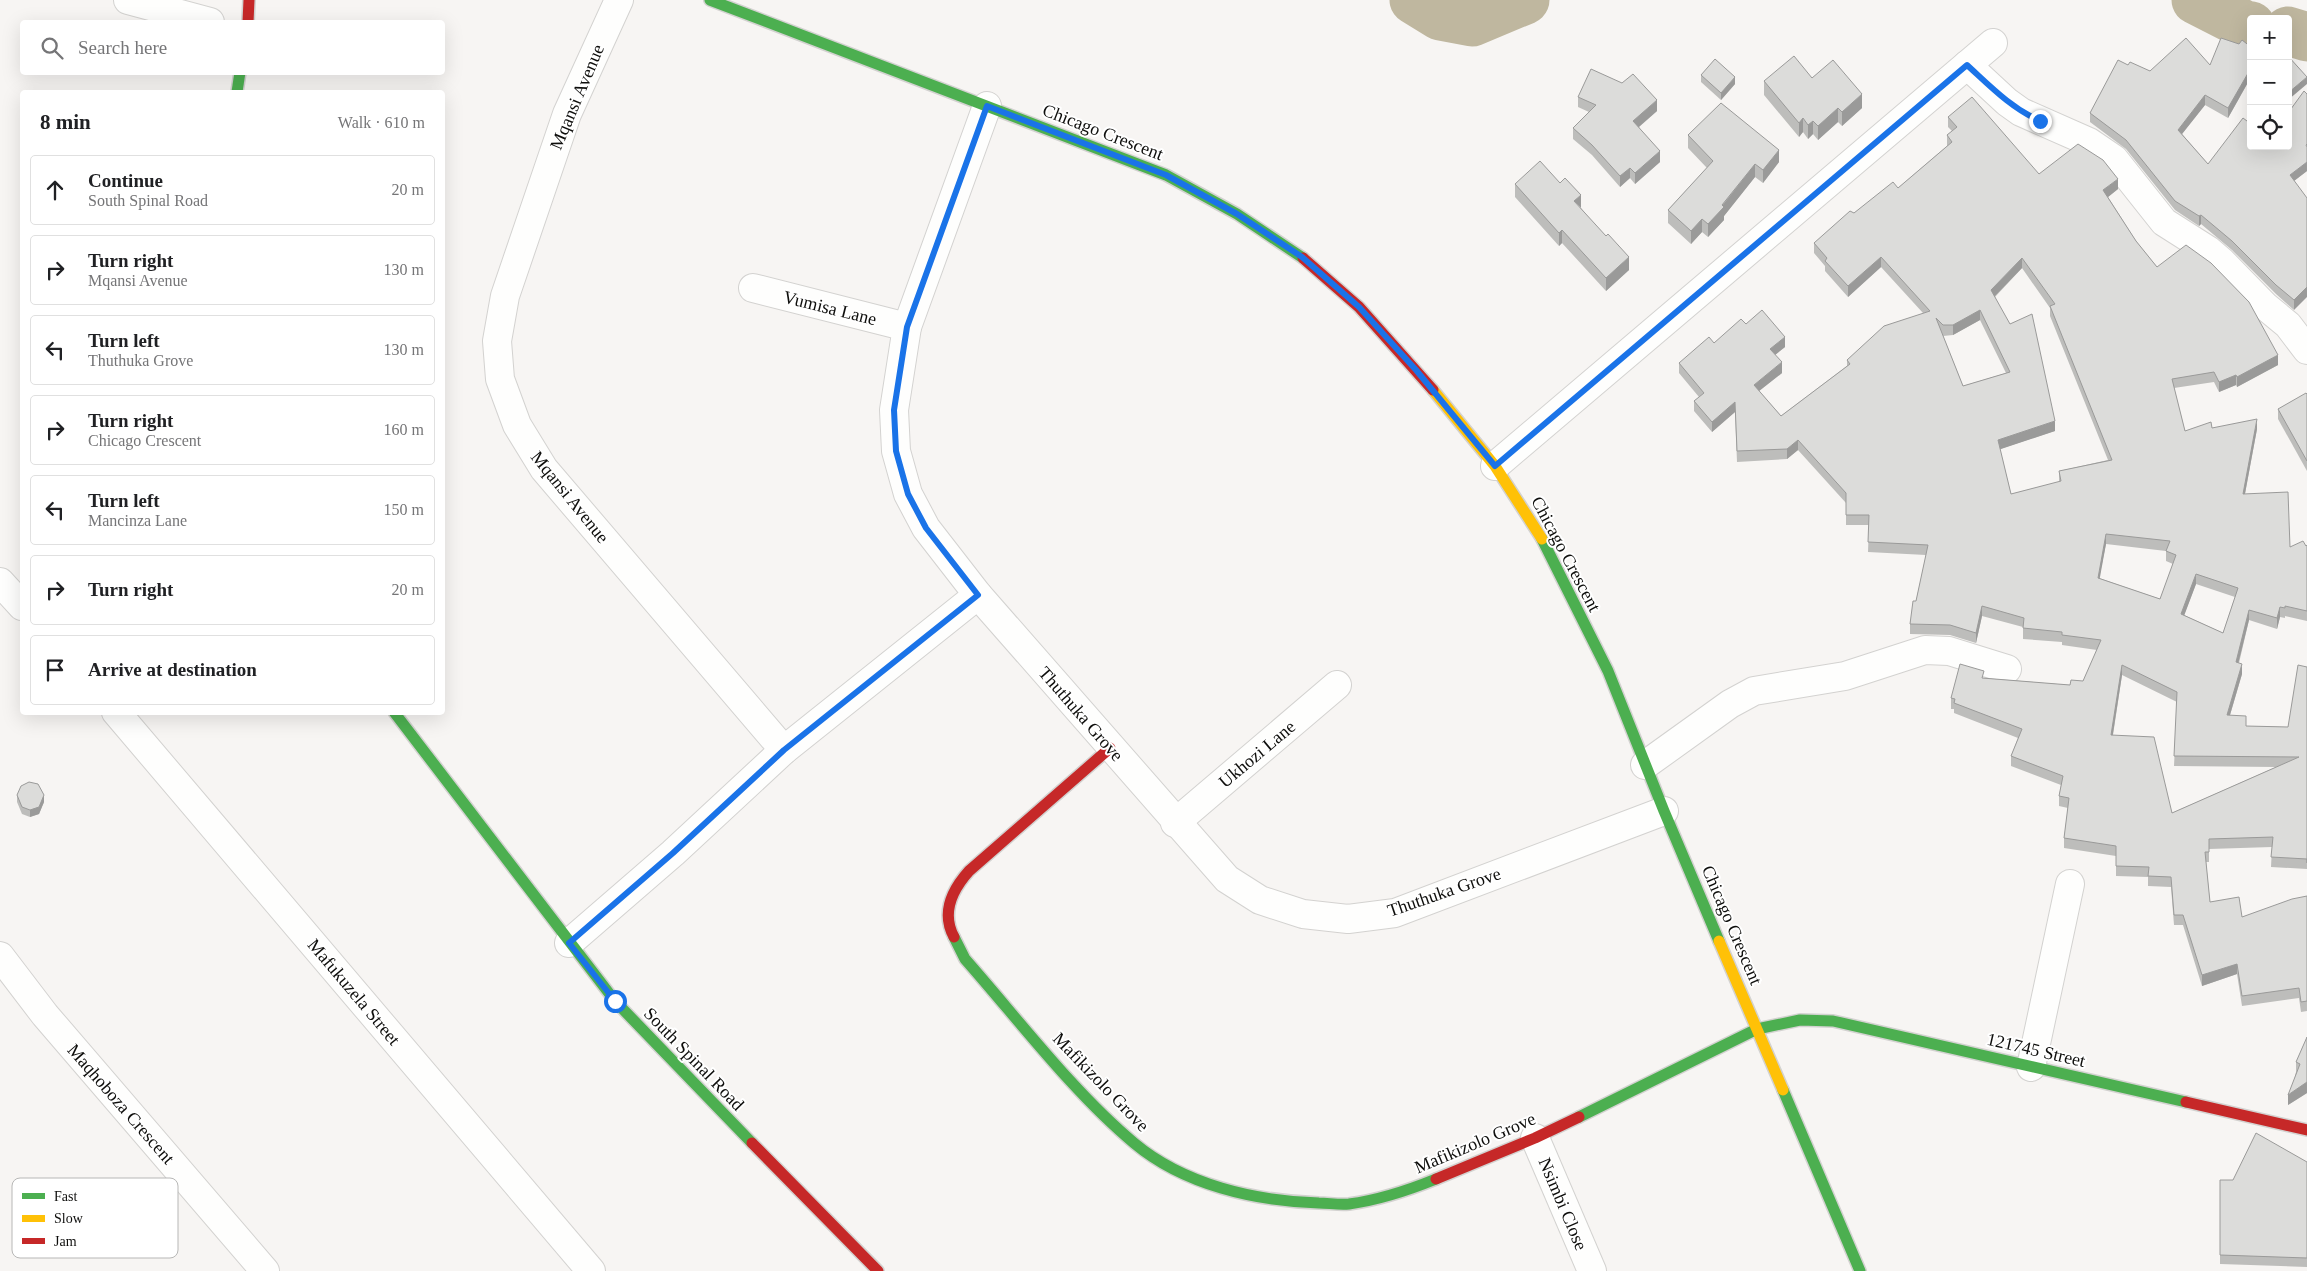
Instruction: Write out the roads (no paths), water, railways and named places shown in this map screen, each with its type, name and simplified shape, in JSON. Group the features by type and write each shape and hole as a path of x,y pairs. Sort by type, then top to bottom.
{"street":[{"path":"128,0 203,20"},
{"path":"248,20 249,0"},
{"name":"Mqansi Avenue","path":"619,0 567,114 505,296 496,341 500,379 517,425 544,469 784,750"},
{"name":"Chicago Crescent","path":"710,0 1166,175 1237,214 1302,257 1359,307 1416,370 1495,466 1542,538 1608,671 1664,811 1860,1271"},
{"path":"1495,466 1993,43"},
{"path":"1967,65 2006,102 2021,112 2089,142 2114,160 2164,222 2208,250 2222,262 2265,306 2288,325 2307,350"},
{"path":"237,90 240,75"},
{"name":"Thuthuka Grove","path":"987,106 907,327 894,410 899,459 908,494 926,528 978,595 1110,748 1227,879 1260,900 1303,914 1348,919 1395,913 1664,811"},
{"name":"Vumisa Lane","path":"753,288 907,327"},
{"path":"0,582 20,604"},
{"path":"569,943 673,853 784,750 978,595"},
{"path":"1645,765 1730,704 1754,691 1845,676 1925,650 1949,651 2007,669"},
{"name":"Ukhozi Lane","path":"1176,822 1337,684"},
{"name":"Mafukuzela Street","path":"119,715 591,1271"},
{"name":"South Spinal Road","path":"396,715 615,1001 678,1068 878,1271"},
{"name":"Mafikizolo Grove","path":"1110,748 969,870 956,884 948,906 949,928 965,959 1084,1095 1134,1144 1181,1173 1233,1191 1295,1202 1348,1204 1408,1190 1535,1138 1757,1029"},
{"path":"2031,1067 2070,884"},
{"name":"Maqhoboza Crescent","path":"0,956 45,1015 265,1271"},
{"name":"121745 Street","path":"1757,1029 1800,1020 1833,1022 2307,1130"},
{"name":"Nsimbi Close","path":"1535,1138 1592,1271"}],"waterway":[{"path":"1414,0 1440,16 1472,22 1525,0"},
{"path":"2196,0 2247,25"},
{"path":"2292,32 2307,37"}]}
